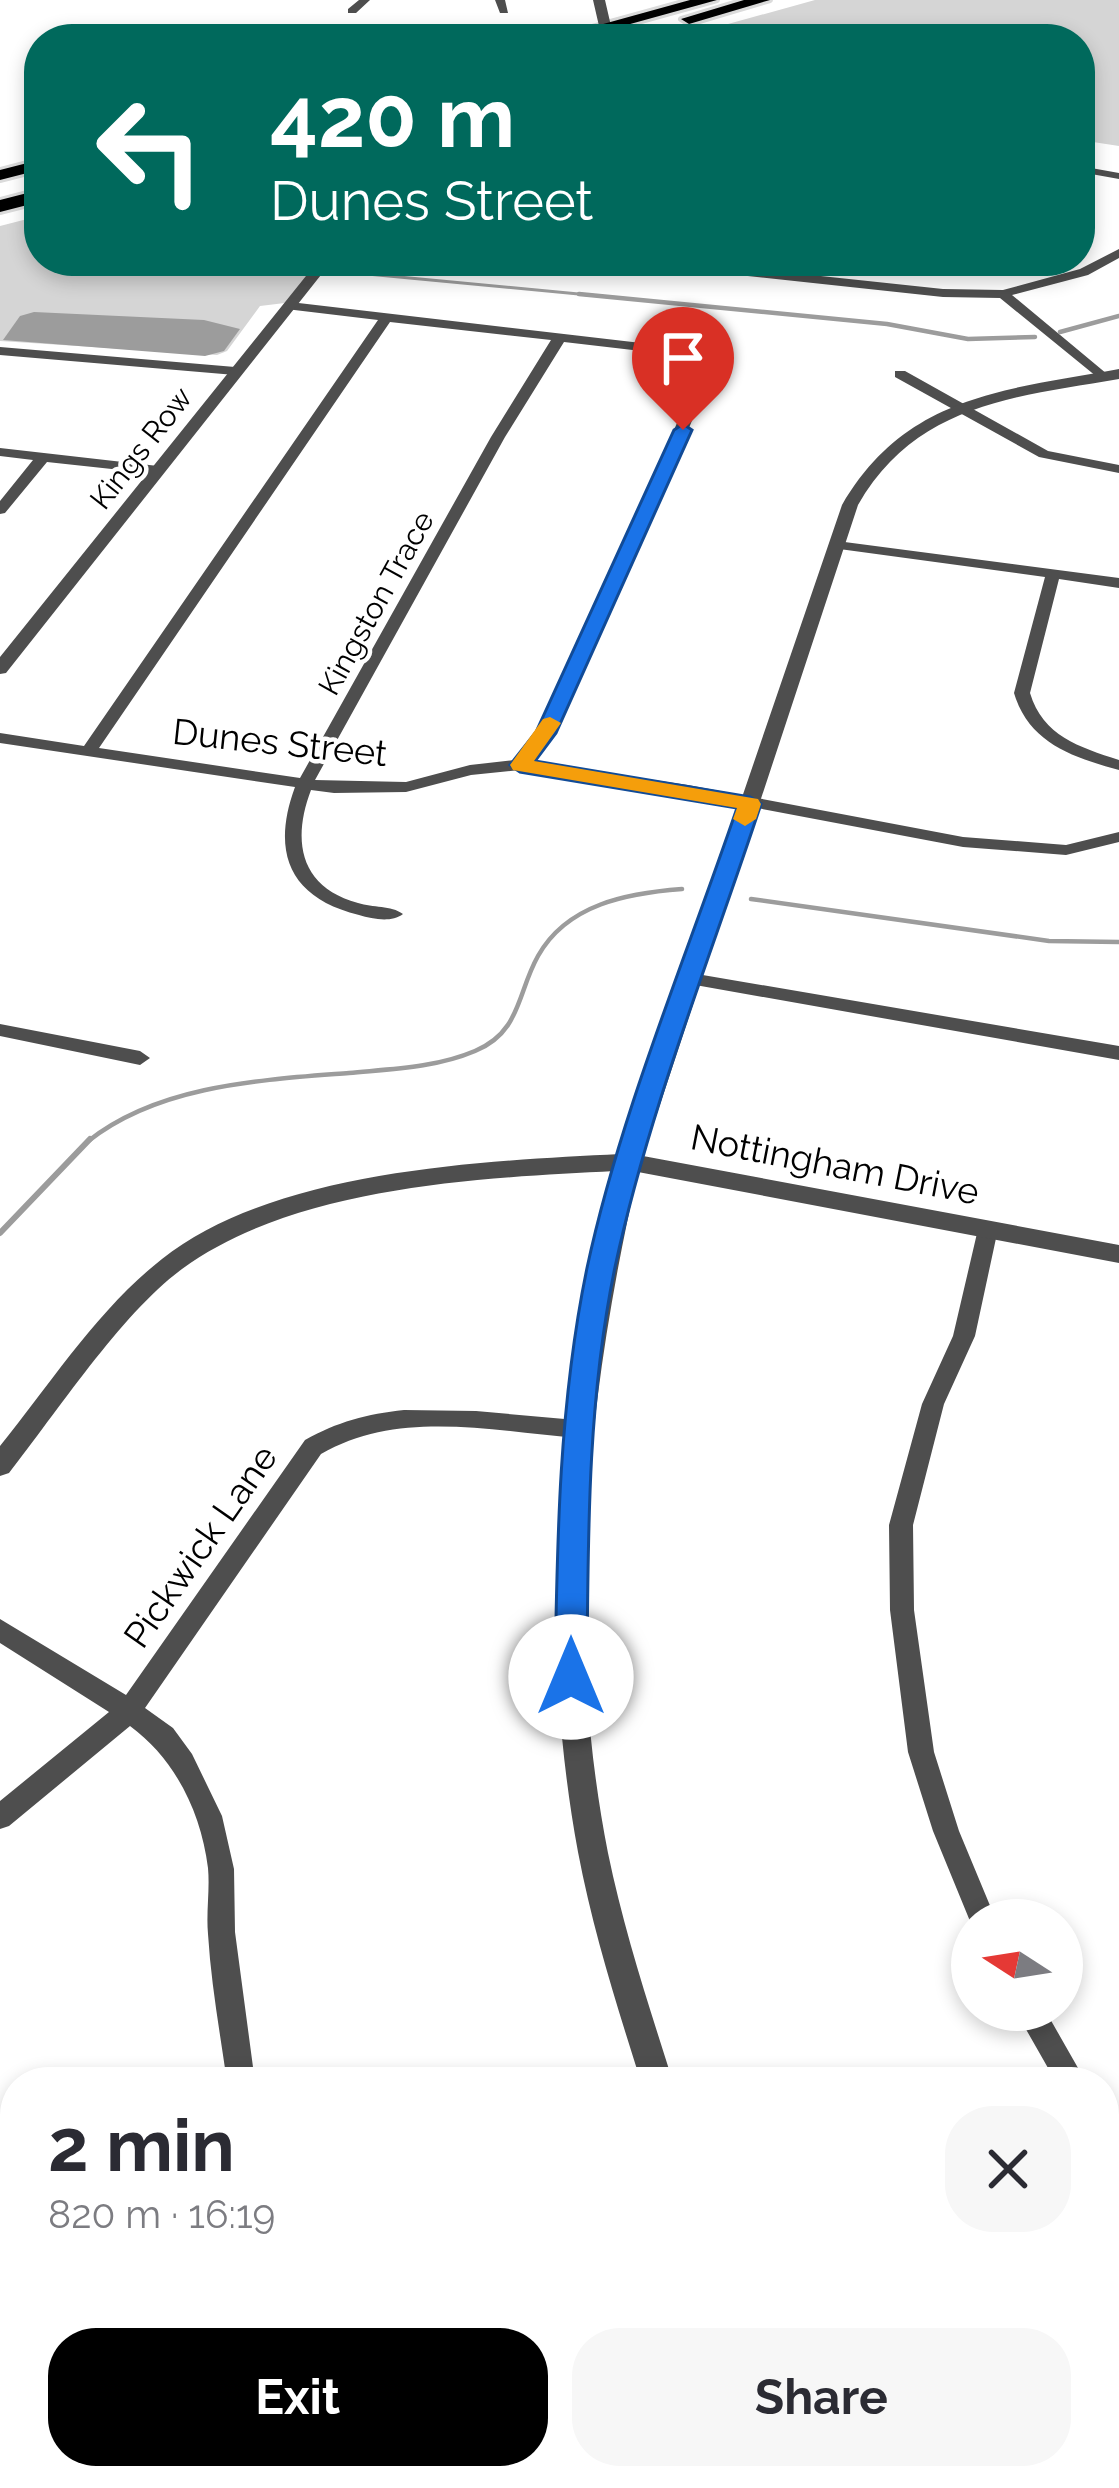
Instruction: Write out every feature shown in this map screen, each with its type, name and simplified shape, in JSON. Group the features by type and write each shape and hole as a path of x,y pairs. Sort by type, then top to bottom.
{"highway":[{"path":"640,24 709,0"},
{"path":"656,24 762,0"}],"street":[{"path":"352,11 365,0"},
{"name":"Kings Row","path":"0,669 313,276"},
{"path":"825,276 943,293 1003,295 1070,276"},
{"path":"1003,295 1111,376"},
{"path":"290,306 560,337 710,360 644,520 546,733 520,765"},
{"path":"88,752 387,317"},
{"name":"Kingston Trace","path":"394,914 371,914 331,901 304,878 290,848 289,823 304,785 498,437 560,337"},
{"path":"0,351 236,371"},
{"path":"900,374 1044,454 1119,469"},
{"path":"652,2067 612,1948 586,1831 571,1677 570,1515 576,1429 601,1269 629,1162 855,493 871,468 916,430 960,410 1111,376"},
{"path":"0,452 158,470"},
{"path":"0,510 45,455"},
{"path":"837,545 1119,583"},
{"path":"1053,574 1022,693 1025,711 1039,730 1064,747 1119,765"},
{"name":"Dunes Street","path":"0,738 304,785 406,788 470,770 520,765 963,842 1066,850 1119,837"},
{"path":"691,979 1119,1053"},
{"path":"0,1030 140,1058"},
{"name":"Nottingham Drive","path":"0,1465 131,1301 172,1263 244,1222 324,1196 476,1172 629,1162 1119,1254"},
{"path":"974,1899 921,1752 902,1610 901,1525 933,1404 964,1336 988,1229"},
{"name":"Pickwick Lane","path":"0,1817 130,1711 313,1447 329,1434 364,1423 485,1419 576,1429"},
{"path":"0,1630 130,1711 164,1736 183,1762 209,1816 220,1869 221,1932 239,2067"},
{"path":"1042,2031 1063,2067"}],"shaded area":[{"path":"815,0 1119,0 1119,146 1095,142 1095,24 728,24"},
{"path":"24,220 24,276 313,276 293,302 260,306 227,351 217,355 0,341 0,226"},
{"path":"34,312 204,320 240,329 224,351 205,356 3,340 20,316"}],"waterway":[{"path":"388,276 603,296"},
{"path":"579,294 603,296"},
{"path":"603,296 610,297"},
{"path":"603,296 887,324 968,339 1035,337"},
{"path":"1060,332 1119,316"},
{"path":"87,1142 145,1108 211,1089 413,1067 475,1051 510,1022 538,956 565,924 620,898 682,889"},
{"path":"751,899 1049,941 1119,942"},
{"path":"0,1233 87,1142"}],"slow traffic":[{"path":"550,723 520,765 750,804 745,819"}],"route":[{"path":"571,1677 570,1515 576,1429 601,1269 629,1162 750,804 520,765 546,733 683,430"}]}
